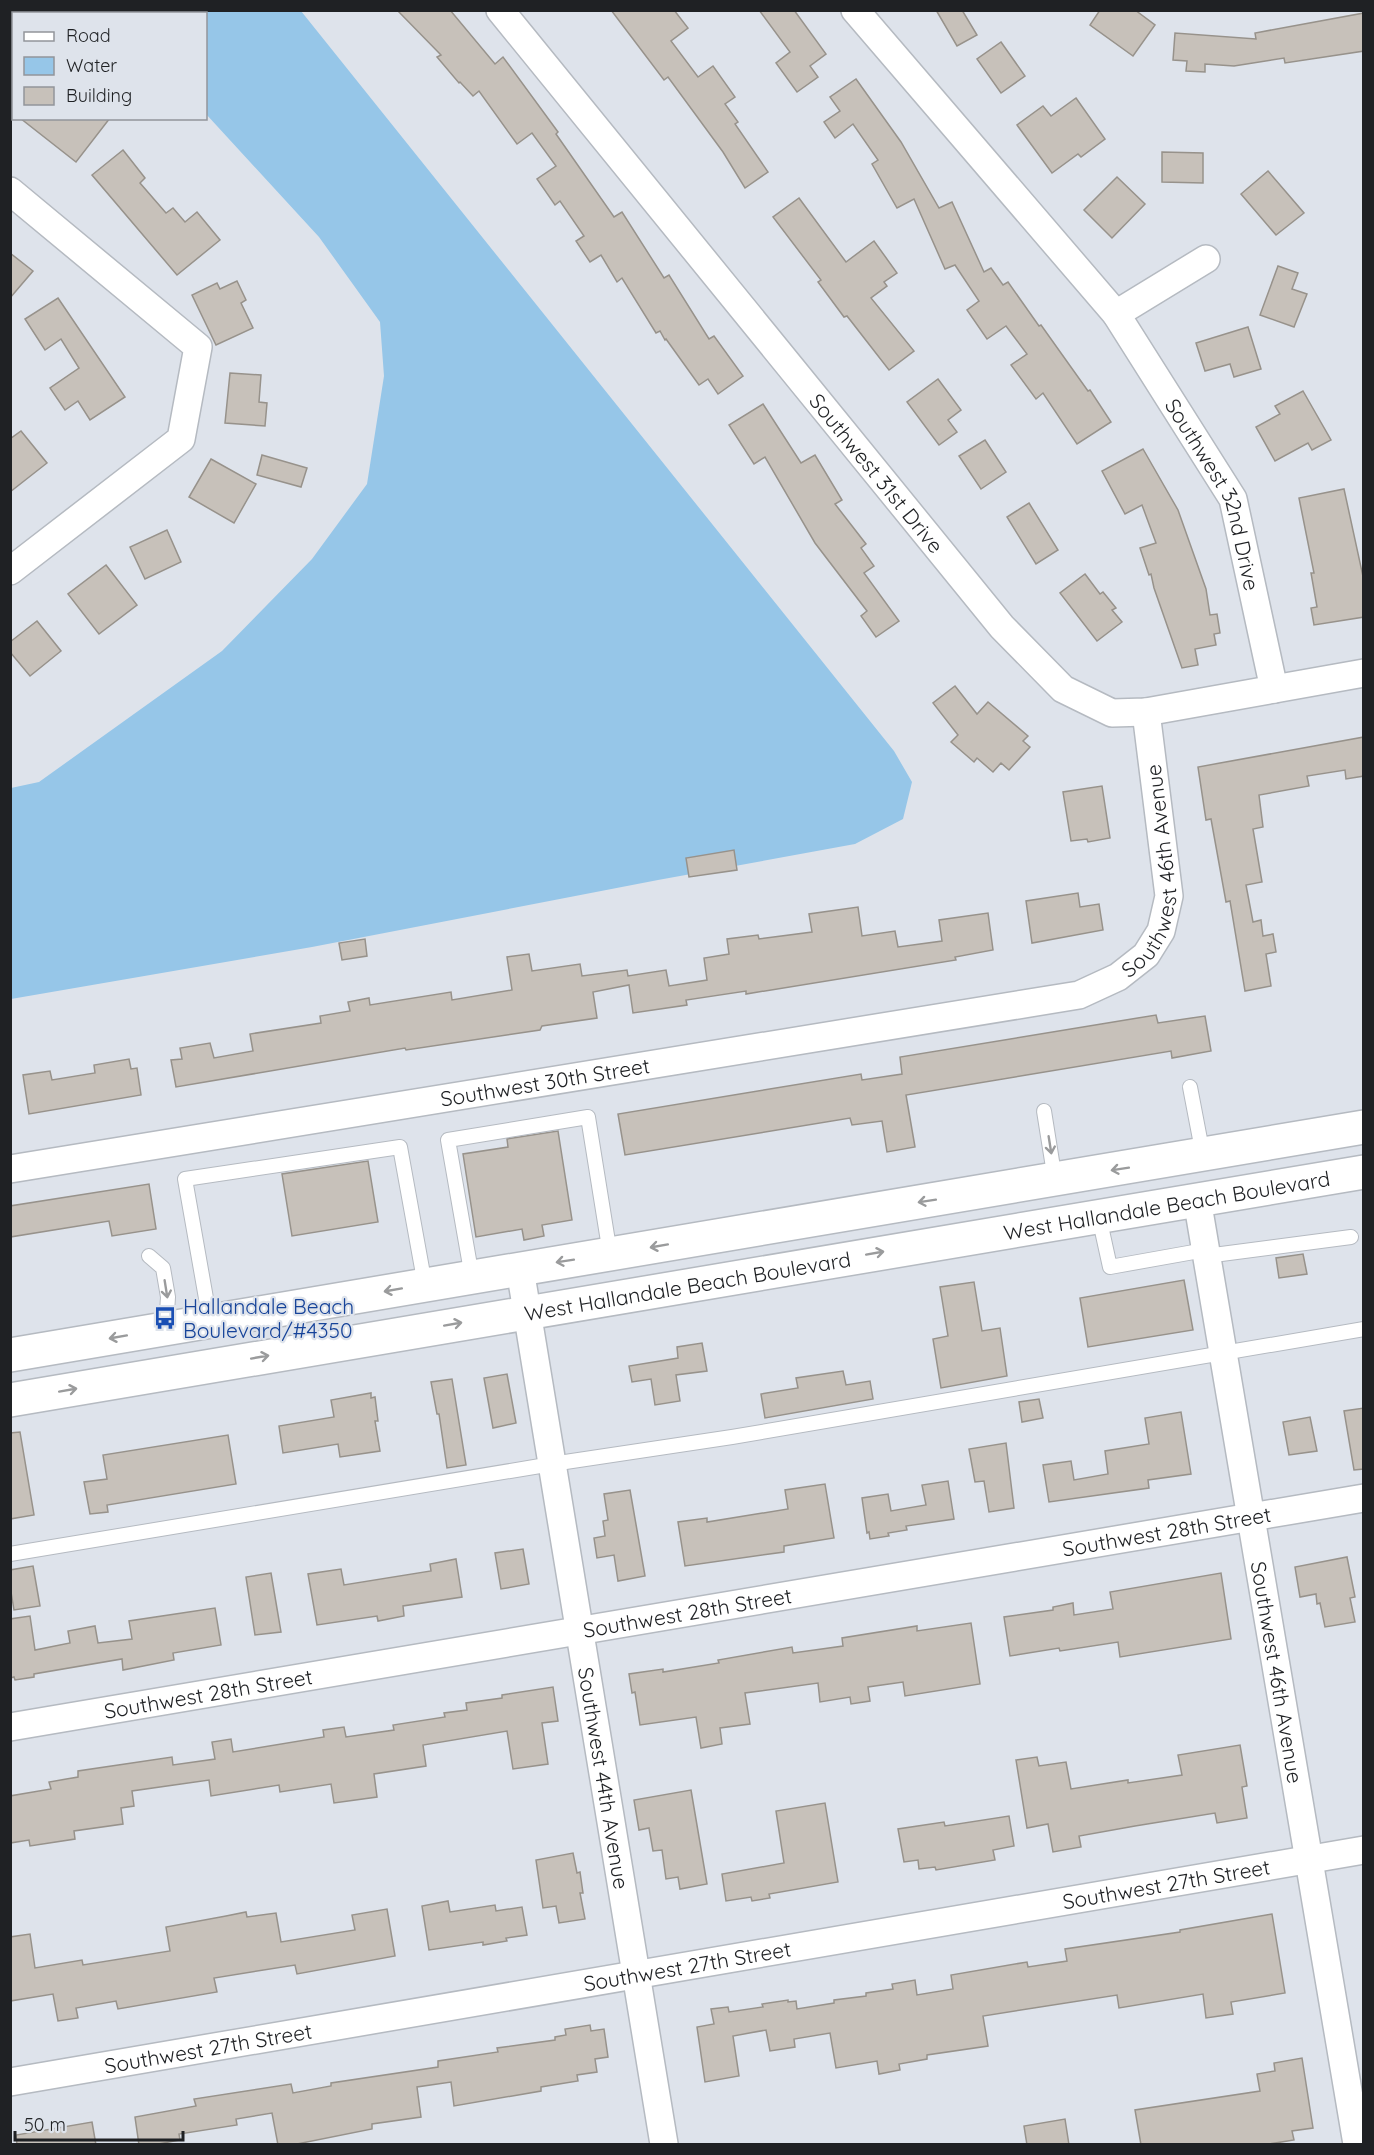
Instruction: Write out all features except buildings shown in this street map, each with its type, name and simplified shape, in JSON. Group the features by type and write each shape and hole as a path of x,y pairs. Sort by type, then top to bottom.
{"main road":[{"name":"West Hallandale Beach Boulevard","path":"10,1355 1364,1127"},
{"path":"1197,1199 1243,1167 1364,1146"},
{"path":"978,1236 1009,1212 1153,1188 1193,1156"},
{"name":"West Hallandale Beach Boulevard","path":"10,1400 1364,1172"}],"street":[{"name":"Southwest 31st Drive","path":"500,10 1002,627 1063,690 1112,713 1146,712 1364,673"},
{"name":"Southwest 32nd Drive","path":"855,10 1116,314 1233,499 1274,689"},
{"path":"10,191 198,347 181,439 12,568"},
{"path":"1116,314 1206,259"},
{"name":"Southwest 46th Avenue","path":"1079,995 1118,977 1146,955 1161,931 1168,896 1146,712"},
{"name":"Southwest 30th Street","path":"10,1169 1079,995"},
{"name":"Southwest 46th Avenue","path":"1197,1199 1357,2145"},
{"name":"Southwest 44th Avenue","path":"520,1269 664,2145"},
{"name":"Southwest 28th Street","path":"10,1727 1364,1498"},
{"name":"Southwest 27th Street","path":"10,2082 1364,1850"}],"lane":[{"path":"1190,1087 1193,1156"},
{"path":"1044,1111 1055,1180"},
{"path":"472,1277 448,1140 588,1117 610,1254"},
{"path":"210,1321 185,1179 400,1147 425,1285"},
{"path":"1099,1216 1110,1267 1205,1253 1351,1237"},
{"path":"149,1256 163,1268 168,1297 165,1329"},
{"path":"10,1554 552,1464 732,1437 1364,1329"}],"water":[{"path":"301,11 894,751 912,782 903,819 855,844 312,947 11,999 11,788 39,782 222,651 312,559 367,484 384,376 380,322 319,237 207,115 207,12 77,12"}],"place":[{"name":"Hallandale Beach Boulevard/#4350","path":"165,1318"}]}
